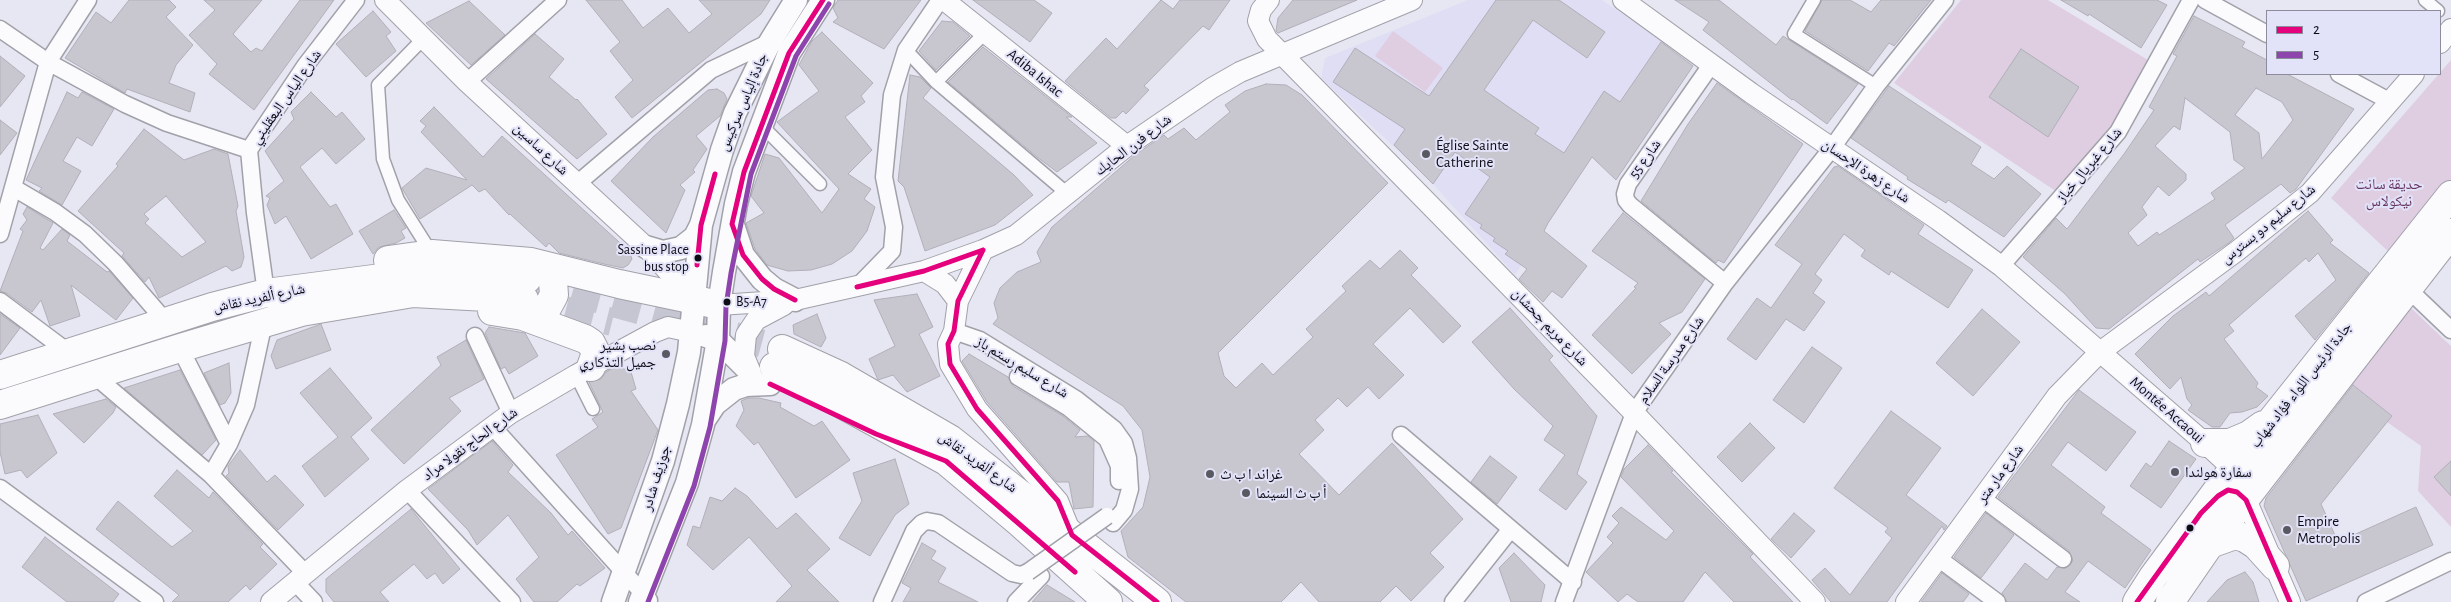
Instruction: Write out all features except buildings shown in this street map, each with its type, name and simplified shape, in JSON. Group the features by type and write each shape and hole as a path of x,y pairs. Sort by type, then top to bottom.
{"highway":[{"name":"جادة الرئيس اللواء فؤاد شهاب","path":"2137,602 2153,577 2233,469 2282,411 2451,195"},
{"name":"جادة الرئيس اللواء فؤاد شهاب","path":"2170,602 2210,544 2451,234"},
{"path":"275,292 344,268 432,254 526,289 571,332 591,343 596,357 584,371"},
{"name":"شارع ألفريد نقاش","path":"0,375 166,322 275,292 412,274 472,274 526,289"},
{"path":"526,289 618,284 706,303"},
{"name":"شارع ألفريد نقاش","path":"0,405 301,312 460,308 526,289"},
{"name":"شارع ألفريد نقاش","path":"769,368 946,461 1020,523 1108,602"},
{"name":"شارع ألفريد نقاش","path":"769,368 840,376 950,439 1157,602"},
{"path":"2205,443 2222,444 2238,441 2282,411"},
{"path":"2233,469 2245,476 2267,473"},
{"path":"2201,513 2218,496 2228,490 2238,492 2246,500"},
{"path":"2210,544 2235,535 2245,538 2256,545 2275,566"}],"main road":[{"name":"جادة إلياس سركيس","path":"706,303 701,225 732,122 770,42 796,0"},
{"name":"جادة إلياس سركيس","path":"706,303 732,224 744,172 760,124 789,53 823,0"},
{"path":"732,224 744,255 762,279 774,289 795,300"},
{"path":"646,247 663,252 681,248 694,237 701,225"},
{"name":"جوزيف شادر","path":"644,599 687,483 703,425 718,340 706,303"},
{"name":"جوزيف شادر","path":"613,602 663,461 690,342 706,303"},
{"path":"690,342 718,340 769,368 746,385 734,389 715,404 703,425"}],"street":[{"path":"0,234 48,62 88,0"},
{"name":"شارع الياس البعقليني","path":"275,292 255,213 249,150 305,66 356,0"},
{"name":"شارع ساسين","path":"385,0 467,82 706,303"},
{"path":"467,82 558,0"},
{"path":"857,287 892,251 894,226 884,177 892,95 906,50 940,0"},
{"name":"Adiba Ishac","path":"944,0 1127,146"},
{"name":"شارع مريم جحشان","path":"1268,0 1261,10 1258,21 1267,39 1634,413 1815,602"},
{"name":"شارع زهرة الإحسان","path":"1623,0 1711,64 2001,266 2100,352"},
{"path":"1814,0 1794,34 1876,86"},
{"name":"شارع مدرسة السلام","path":"1564,602 1634,413 1725,283 1832,148 1876,86 1945,0"},
{"name":"شارع غبريال خباز","path":"2001,266 2118,132 2191,0"},
{"path":"2205,0 2266,33"},
{"path":"2425,0 2437,10"},
{"name":"شارع فرن الحايك","path":"795,300 924,271 983,250 1016,235 1069,195 1127,146 1212,88 1240,72 1405,1"},
{"path":"2441,14 2451,23"},
{"path":"1,32 48,62 125,104 167,123 249,150"},
{"path":"936,82 985,33"},
{"path":"422,39 378,85 383,159 398,200 432,254"},
{"path":"578,184 711,70 770,42"},
{"path":"906,50 936,82 1069,195"},
{"name":"شارع 55","path":"1711,64 1628,184 1625,194 1630,205 1725,283"},
{"path":"2341,75 2391,102"},
{"name":"شارع سليم دو بسترس","path":"2100,352 2237,251 2310,193 2413,75"},
{"path":"760,124 820,184"},
{"path":"14,188 56,212 85,234 116,264 166,322"},
{"path":"983,250 958,301 954,331 948,344 950,364 977,410 1058,501 1072,535"},
{"path":"924,271 945,284 958,301"},
{"path":"2408,289 2451,330"},
{"path":"706,303 795,300"},
{"path":"769,368 743,350 749,328 763,315 795,300"},
{"path":"0,301 68,352"},
{"path":"212,475 229,444 246,405 264,322"},
{"name":"شارع الحاج نقولا مراد","path":"271,602 406,490 511,413 661,330 668,328 690,342"},
{"name":"شارع سليم رستم باز","path":"954,331 970,347 1069,408 1107,438 1120,466 1119,497 1110,520 1029,574 1021,597"},
{"path":"475,336 511,413"},
{"path":"180,348 229,444"},
{"name":"Montée Accaoui","path":"2100,352 2233,469"},
{"name":"شارع مار متر","path":"1906,602 2057,396 2100,352"},
{"path":"584,371 593,409"},
{"path":"94,376 212,475 301,579 314,602"},
{"path":"492,426 644,599"},
{"path":"1400,435 1573,582"},
{"path":"2233,469 2290,602"},
{"path":"0,488 155,602"},
{"path":"406,490 512,602"},
{"path":"1982,498 2063,559"},
{"path":"882,602 914,531 927,521 938,522 1029,574"},
{"path":"1452,602 1510,530"},
{"path":"1938,558 1997,602"},
{"path":"2366,602 2451,561"}],"shaded area":[{"path":"1468,0 1602,0 1662,41 1635,80 1640,83 1515,275 1433,184 1321,78 1325,58"}],"green space":[{"path":"1961,0 2048,0 2148,60 2113,129 2057,192 1894,83"},
{"path":"1393,31 1443,68 1425,92 1375,56"},
{"name":"حديقة سانت نيكولاس","path":"2451,60 2451,179 2391,254 2331,198 2438,75 2441,75 2441,72"},
{"path":"2411,308 2451,346 2451,527 2418,491 2421,446 2387,422 2392,416 2352,384"}],"tunnel":[{"path":"532,281 782,349"},
{"path":"525,300 612,322"}],"transit line":[{"name":"2","path":"795,300 774,289 762,279 743,255 732,224 744,172 789,53 823,0"},
{"name":"5","path":"648,602 694,486 710,427 725,341 726,306 731,273 751,174 796,56 829,4"},
{"name":"2","path":"697,265 701,225 715,174"},
{"name":"2","path":"983,250 958,301 954,331 948,344 950,364 977,409 1058,501 1072,535 1157,602"},
{"name":"2","path":"857,287 924,271 983,250"},
{"name":"2","path":"770,384 876,434 946,461 1075,572"},
{"name":"2","path":"2137,602 2201,513 2218,496 2228,490 2237,492 2246,500 2290,602"}],"place":[{"name":"Église Sainte Catherine","path":"1426,154"},
{"name":"Sassine Place bus stop","path":"698,258"},
{"name":"B5-A7","path":"727,302"},
{"name":"نصب بشير جميل التذكاري","path":"666,354"},
{"name":"سفارة هولندا","path":"2175,472"},
{"name":"غراند ا ب ث","path":"1210,474"},
{"name":"أ ب ث السينما","path":"1246,493"},
{"name":"Empire Metropolis","path":"2287,530"}]}
